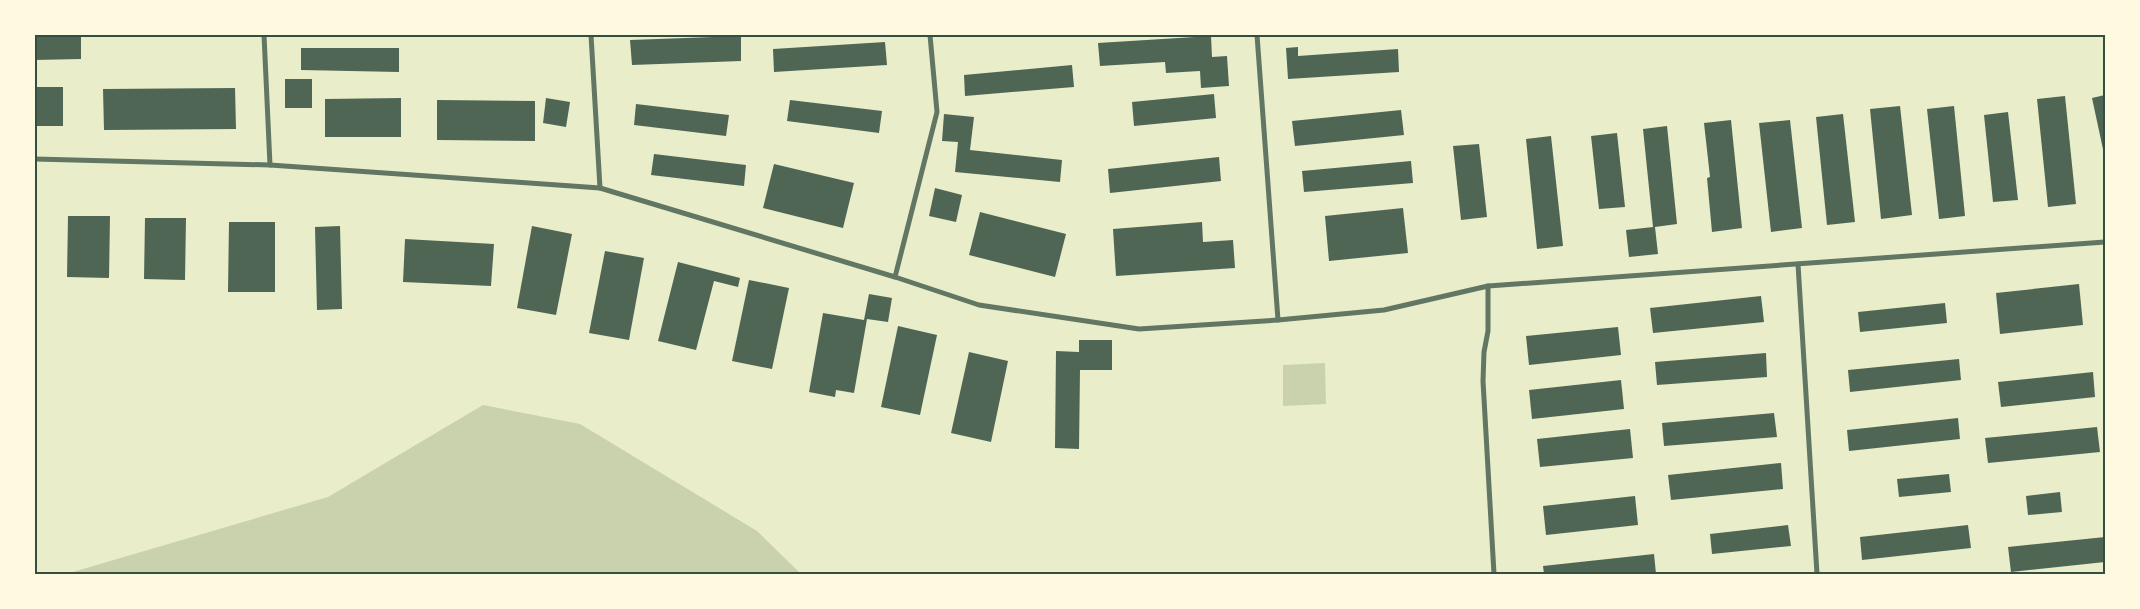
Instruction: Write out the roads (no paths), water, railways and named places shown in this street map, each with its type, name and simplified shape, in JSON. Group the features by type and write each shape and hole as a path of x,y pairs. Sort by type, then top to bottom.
{"street":[{"path":"264,35 270,165"},
{"path":"591,35 600,188"},
{"path":"895,277 936,112 930,35"},
{"path":"1257,35 1278,320"},
{"path":"35,159 270,165 600,188 979,304 1139,329 1278,320 1384,310 1488,286 2105,242"},
{"path":"1798,264 1817,574"},
{"path":"1488,286 1488,331 1484,352 1483,381 1494,574"}]}
